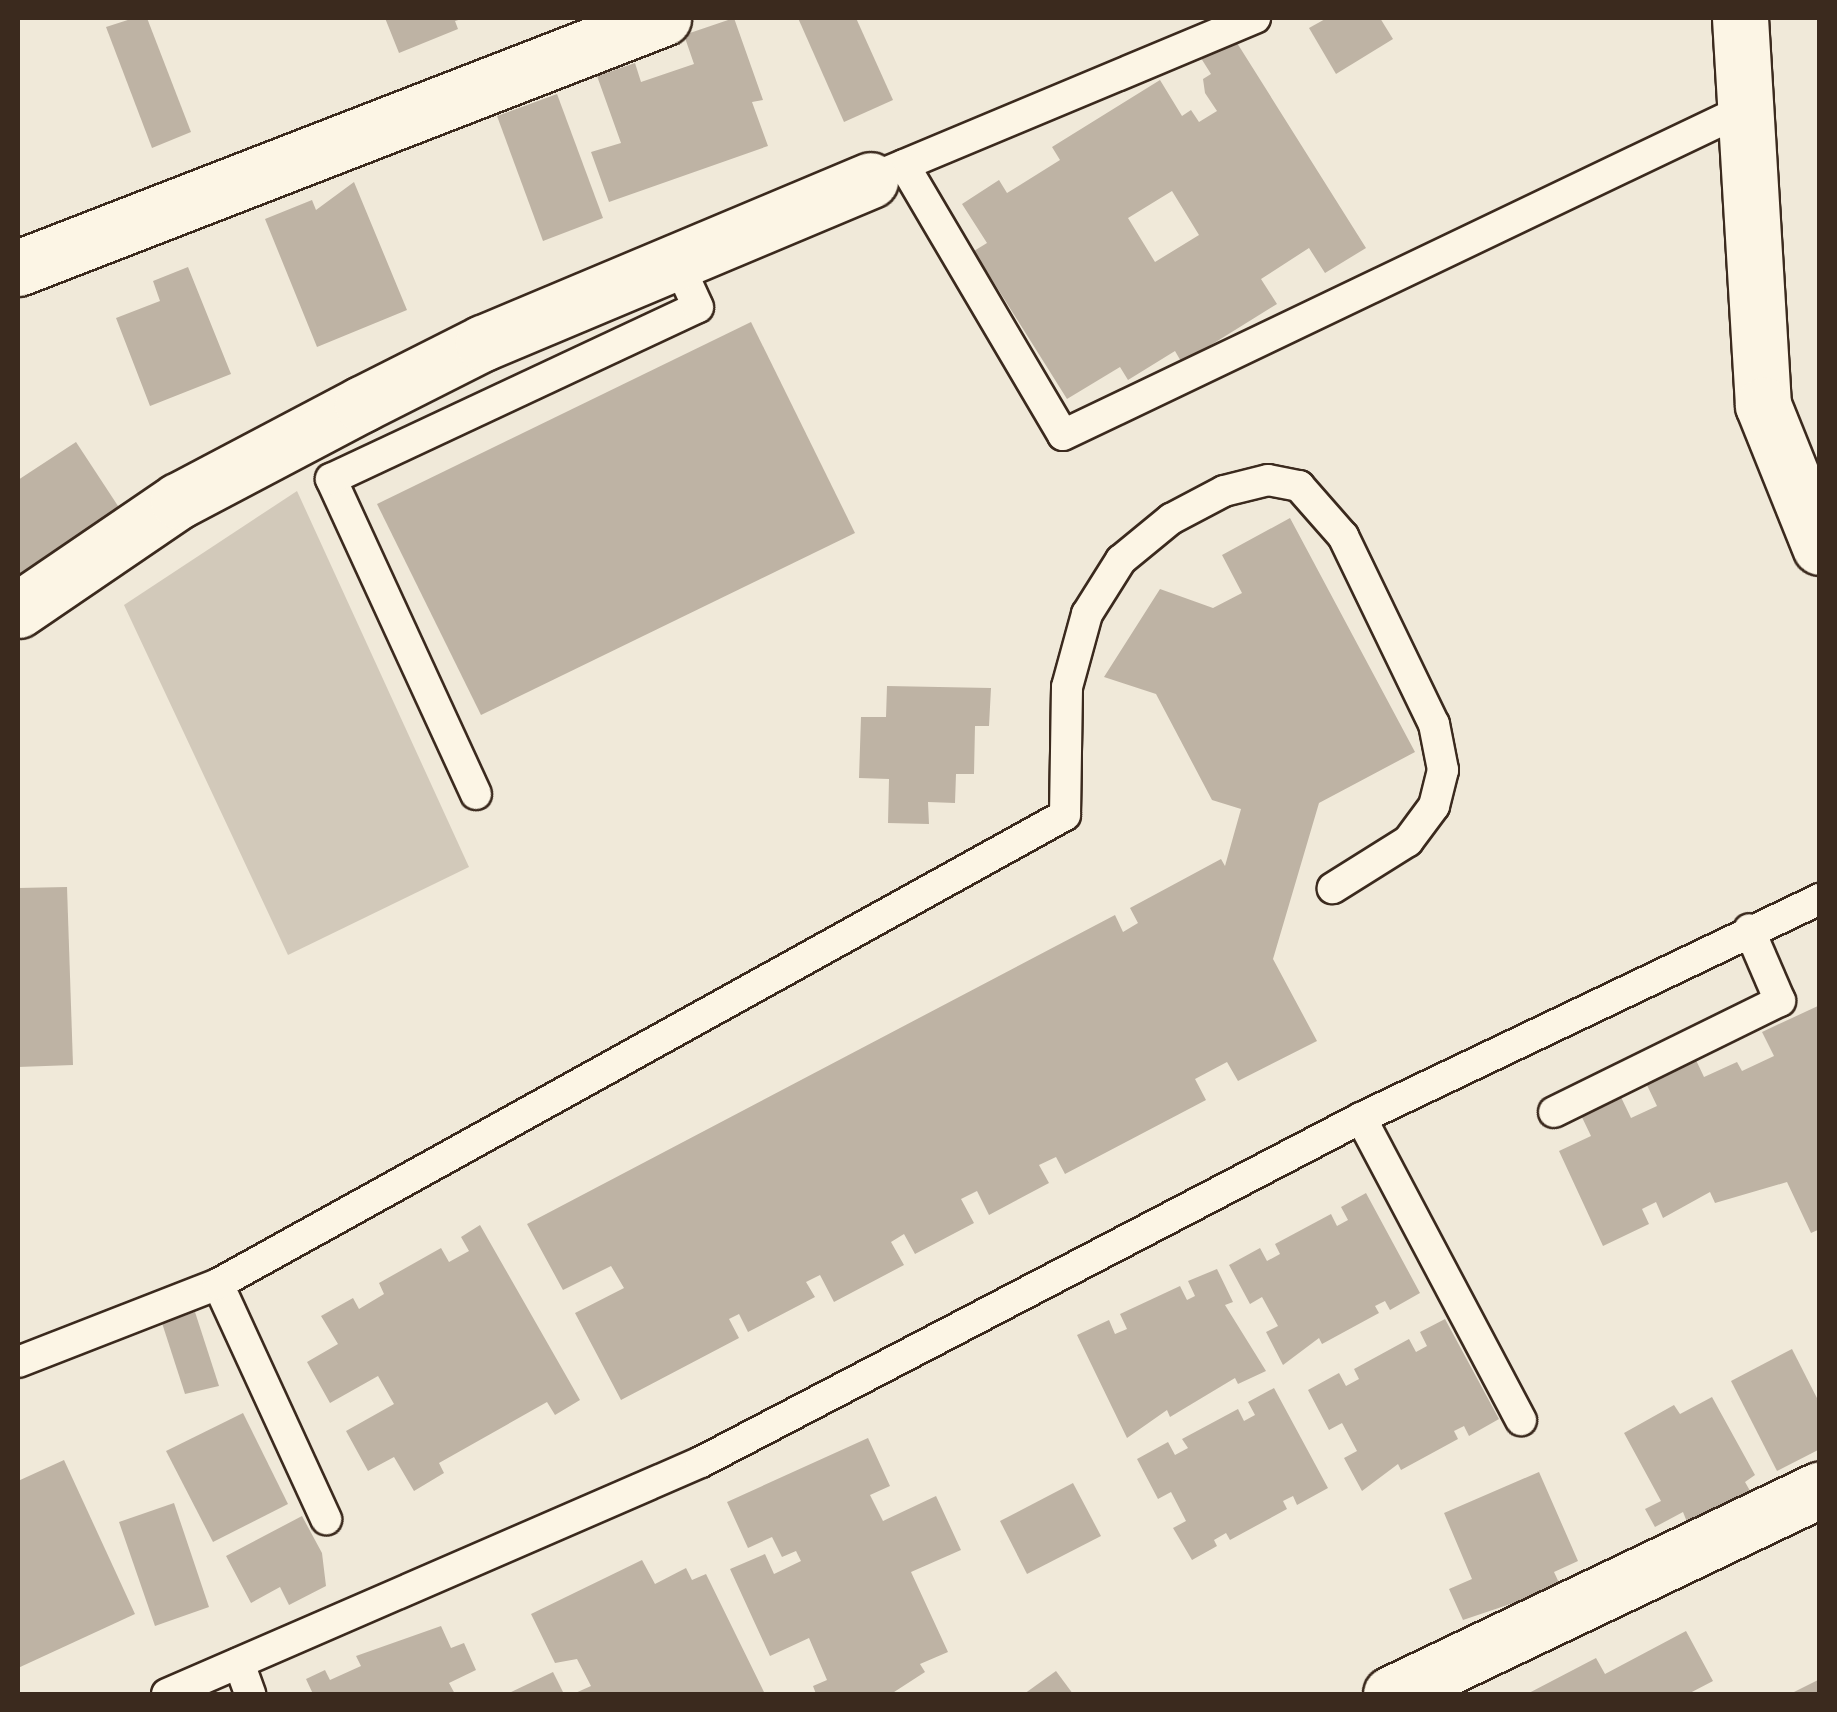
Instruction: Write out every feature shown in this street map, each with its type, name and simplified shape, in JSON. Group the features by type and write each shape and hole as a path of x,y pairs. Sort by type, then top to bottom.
{"street":[{"path":"18,268 663,18"},
{"path":"1740,18 1763,405 1820,546"},
{"path":"18,610 178,501 483,343 887,172"},
{"path":"1391,1694 1820,1489"}],"lane":[{"path":"1255,18 887,172 1064,435 1745,108"},
{"path":"476,794 331,480 698,307 676,259"},
{"path":"18,1362 218,1284 1065,815 1067,687 1087,614 1120,560 1171,518 1224,491 1268,480 1300,486 1343,536 1434,724 1442,770 1434,806 1408,841 1333,888"},
{"path":"167,1694 702,1462 1361,1118 1750,929 1820,899"},
{"path":"1554,1112 1780,1001 1750,929"},
{"path":"1361,1118 1521,1420"},
{"path":"218,1284 326,1518"},
{"path":"239,1664 250,1694"}],"shaded area":[{"path":"297,491 469,867 288,955 124,605"}],"building":[{"path":"147,18 191,132 152,148 106,27"},
{"path":"385,18 465,18 455,21 458,29 399,53"},
{"path":"734,18 763,100 752,102 768,146 609,202 591,152 621,143 597,76 635,63 641,82 694,64 684,35"},
{"path":"798,18 856,18 893,100 844,122"},
{"path":"1327,18 1380,18 1393,39 1336,74 1309,28"},
{"path":"1232,35 1366,248 1325,273 1309,248 1261,279 1277,304 1182,363 1175,351 1128,380 1120,367 1067,399 974,251 987,243 962,204 999,180 1007,193 1060,160 1052,147 1160,80 1182,116 1191,110 1199,122 1217,111 1205,93 1203,79 1211,74 1199,55","holes":["1172,191 1199,235 1155,262 1128,218"]},
{"path":"557,94 603,218 543,241 497,116"},
{"path":"354,182 407,310 317,347 265,219 312,200 316,210"},
{"path":"188,267 231,374 150,406 116,318 160,301 153,281"},
{"path":"751,322 855,533 481,715 377,504"},
{"path":"76,442 120,509 18,576 18,480"},
{"path":"1290,518 1415,752 1319,803 1273,959 1317,1041 1238,1081 1227,1062 1195,1079 1206,1100 1065,1174 1056,1157 1039,1165 1049,1183 989,1215 977,1191 961,1199 974,1223 915,1254 904,1234 891,1242 904,1265 834,1302 820,1275 806,1282 815,1297 748,1332 739,1314 729,1319 739,1338 621,1400 575,1313 624,1288 611,1266 563,1290 527,1224 1115,915 1123,932 1138,923 1130,908 1221,859 1225,866 1241,809 1212,800 1156,694 1104,677 1160,589 1213,608 1242,593 1222,555"},
{"path":"887,686 991,688 989,726 975,726 974,774 956,774 955,803 928,802 929,824 888,823 889,779 859,778 861,717 886,717"},
{"path":"67,887 73,1065 18,1067 18,888"},
{"path":"1820,1005 1820,1229 1811,1233 1787,1182 1715,1203 1710,1192 1663,1218 1656,1202 1642,1209 1649,1224 1603,1246 1559,1151 1591,1136 1579,1111 1619,1093 1631,1118 1657,1106 1645,1081 1695,1058 1704,1077 1737,1062 1742,1071 1774,1056 1762,1032"},
{"path":"1366,1193 1420,1293 1390,1310 1385,1301 1375,1306 1379,1313 1322,1344 1319,1338 1283,1365 1266,1332 1278,1326 1262,1297 1250,1304 1229,1265 1260,1248 1267,1261 1280,1254 1275,1244 1331,1214 1337,1226 1348,1220 1341,1207"},
{"path":"480,1225 580,1400 555,1415 547,1402 439,1463 444,1473 414,1491 394,1457 368,1471 346,1431 394,1404 378,1376 330,1403 307,1362 338,1344 321,1316 353,1298 359,1309 384,1294 379,1283 441,1248 449,1262 469,1251 461,1237"},
{"path":"1217,1269 1233,1302 1225,1305 1266,1371 1238,1384 1235,1378 1170,1417 1167,1410 1127,1438 1077,1335 1109,1320 1115,1334 1127,1329 1120,1314 1180,1286 1187,1300 1195,1296 1188,1281"},
{"path":"195,1312 219,1386 185,1394 162,1323"},
{"path":"1445,1319 1499,1419 1469,1436 1464,1426 1454,1431 1458,1439 1401,1470 1398,1464 1362,1491 1344,1458 1357,1451 1342,1423 1329,1430 1308,1390 1339,1373 1346,1386 1359,1379 1354,1369 1409,1339 1416,1352 1427,1346 1420,1332"},
{"path":"1792,1349 1820,1404 1820,1449 1777,1471 1731,1381"},
{"path":"1274,1388 1328,1488 1297,1505 1293,1496 1283,1501 1287,1509 1230,1540 1226,1533 1214,1540 1217,1546 1192,1560 1173,1528 1186,1521 1171,1492 1158,1499 1137,1459 1168,1442 1175,1455 1188,1448 1182,1439 1238,1409 1244,1421 1255,1415 1248,1402"},
{"path":"1712,1397 1755,1475 1745,1482 1753,1496 1710,1519 1706,1512 1687,1522 1683,1512 1655,1527 1645,1509 1661,1501 1624,1433 1674,1405 1680,1414"},
{"path":"243,1413 288,1504 213,1542 166,1451"},
{"path":"868,1438 890,1486 870,1495 883,1521 936,1496 961,1550 911,1572 948,1652 920,1664 925,1672 891,1694 816,1694 813,1686 827,1680 809,1638 770,1656 730,1569 765,1554 774,1574 801,1561 796,1551 782,1557 772,1537 748,1548 727,1502"},
{"path":"64,1460 135,1614 18,1668 18,1481"},
{"path":"1539,1472 1578,1561 1554,1572 1561,1587 1463,1620 1449,1589 1472,1579 1444,1513"},
{"path":"1073,1483 1101,1536 1027,1574 1000,1521"},
{"path":"174,1503 209,1607 155,1626 119,1522"},
{"path":"302,1516 322,1553 326,1586 289,1605 280,1587 251,1603 226,1556"},
{"path":"642,1560 655,1584 686,1568 692,1580 706,1574 765,1694 573,1694 591,1686 577,1659 555,1663 531,1614"},
{"path":"441,1626 451,1648 464,1643 476,1670 449,1683 455,1694 313,1694 306,1679 325,1670 330,1680 361,1666 356,1656"},
{"path":"1686,1631 1713,1681 1688,1694 1527,1694 1596,1658 1605,1674"},
{"path":"1056,1671 1073,1694 1024,1694"},
{"path":"553,1672 564,1694 507,1694"},
{"path":"1820,1679 1820,1694 1790,1694"}]}
